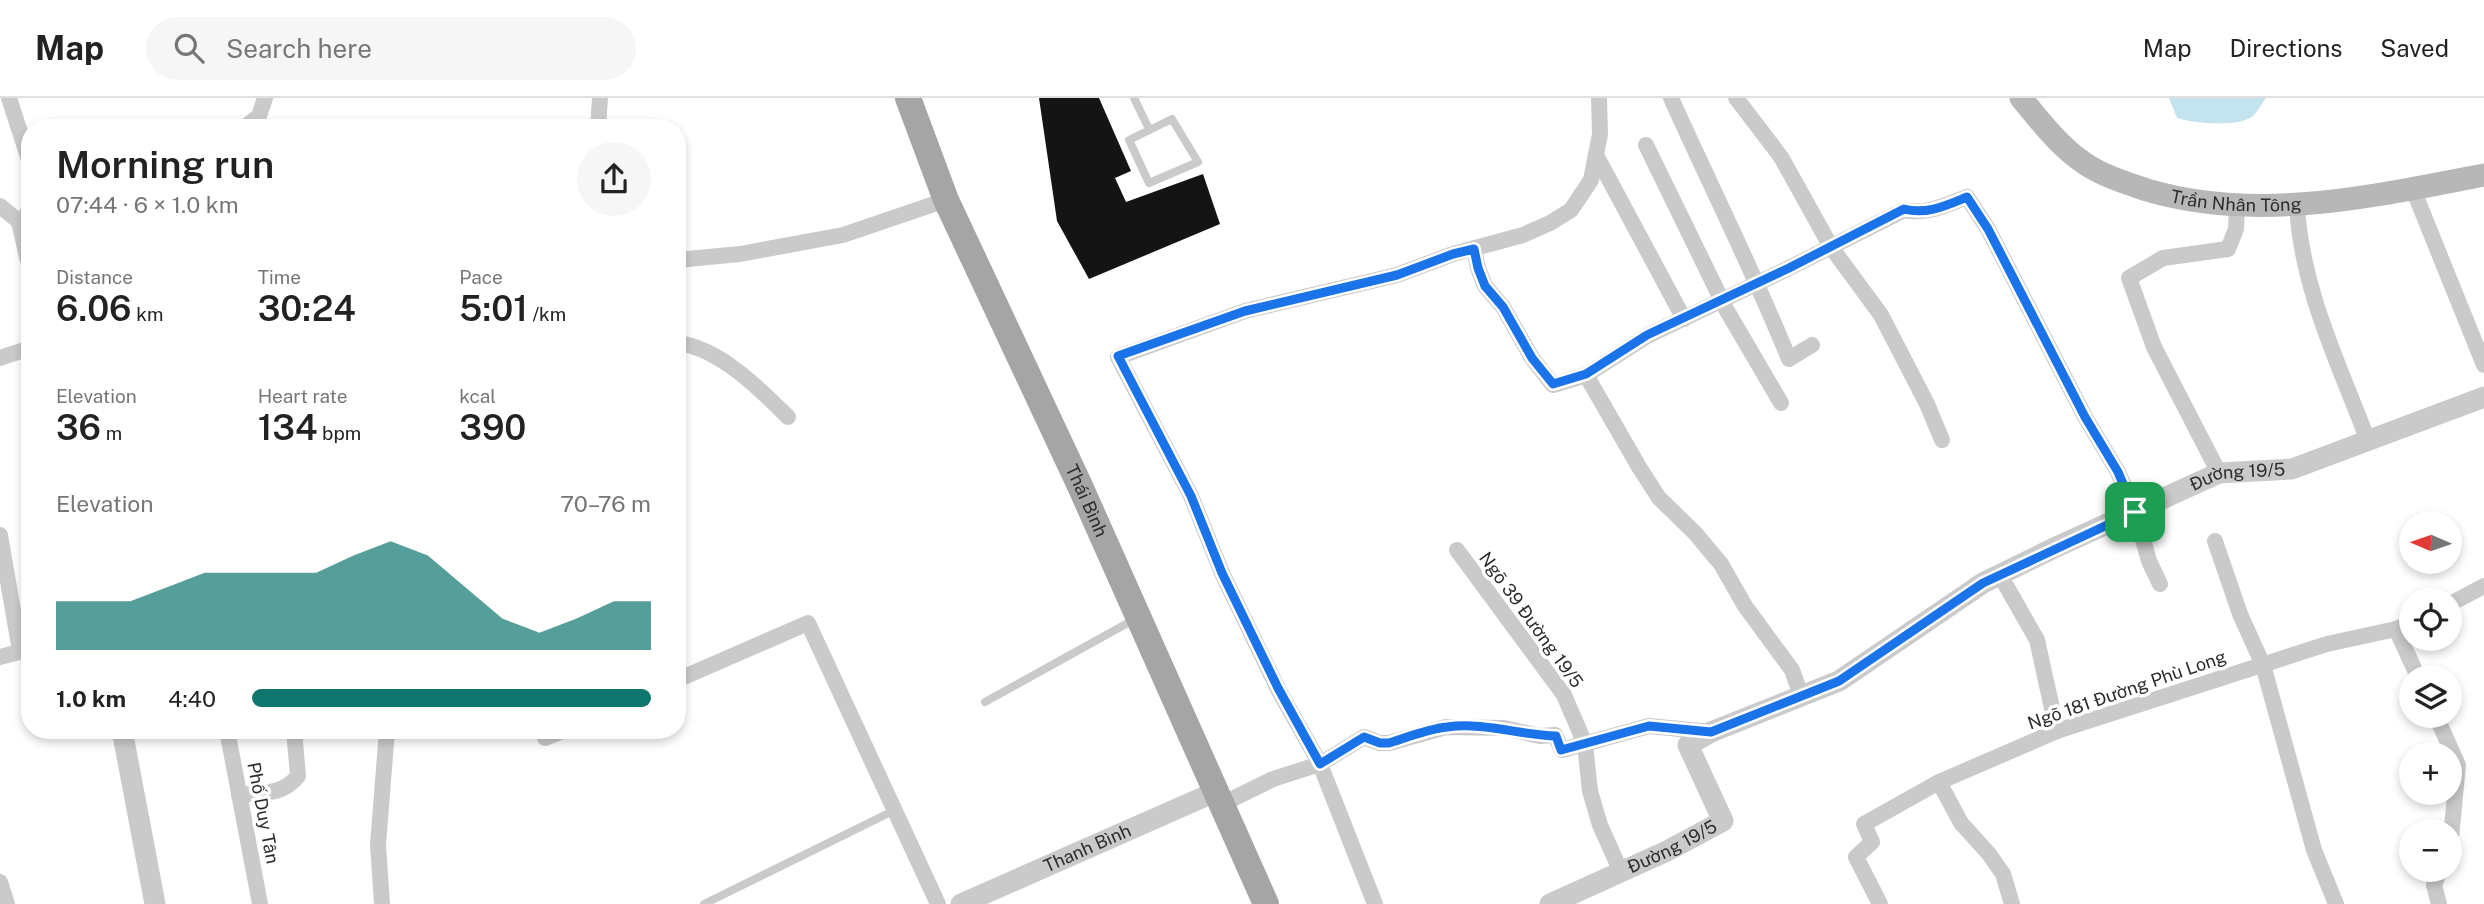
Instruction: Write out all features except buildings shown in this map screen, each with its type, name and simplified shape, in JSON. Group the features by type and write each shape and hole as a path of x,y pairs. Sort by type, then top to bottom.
{"main road":[{"name":"Thái Bình","path":"908,98 946,200 1080,486 1266,904"},
{"name":"Trần Nhân Tông","path":"2021,98 2051,134 2084,163 2113,178 2174,198 2237,206 2297,205 2413,189 2484,175"}],"street":[{"path":"9,98 21,135"},
{"path":"255,119 259,116 265,98"},
{"path":"599,119 600,98"},
{"path":"1375,904 1320,764 1278,688 1222,573 1191,496 1118,356 1245,311 1397,275 1453,254 1523,235 1550,223 1571,210 1591,180 1600,134 1600,98"},
{"path":"1671,98 1713,193 1758,283 1789,359 1812,345"},
{"path":"1736,98 1781,157 1832,247 1881,315 1927,404 1942,440"},
{"path":"1646,145 1722,301 1781,403"},
{"path":"1596,155 1684,319"},
{"path":"2413,189 2484,365"},
{"path":"1474,249 1485,286 1503,307 1532,358 1553,384 1586,374 1647,335 1722,301 1904,209 1916,212 1941,208 1967,197 1988,229 2085,417 2118,472 2135,512 2149,561 2160,584"},
{"path":"0,207 21,200"},
{"path":"686,259 740,254 831,237 922,210 946,200"},
{"path":"2297,205 2298,234 2308,284 2368,441"},
{"path":"2219,474 2154,346 2129,278 2163,258 2228,249 2236,229 2237,206"},
{"path":"0,207 21,213"},
{"path":"686,344 717,358 758,387 788,416"},
{"path":"0,358 21,351"},
{"path":"1586,374 1639,467 1660,498 1721,564 1745,606 1792,670 1801,695"},
{"name":"Đường 19/5","path":"1550,904 1621,873 1723,821 1688,745 1711,732 1839,681 1920,624 2000,575 2219,474 2292,469 2484,397"},
{"path":"0,535 21,632"},
{"path":"2215,541 2240,614 2263,665 2314,850 2336,904"},
{"name":"Ngõ 39 Đường 19/5","path":"1457,550 1564,695 1585,744 1590,791 1600,825 1621,873"},
{"path":"2000,575 2037,640 2057,731"},
{"path":"2462,598 2484,586"},
{"path":"686,676 808,623 938,904"},
{"name":"Ngõ 181 Đường Phù Long","path":"1880,904 1856,857 1871,842 1864,824 1939,782 2057,731 2123,708 2328,644 2399,626"},
{"path":"0,657 21,651"},
{"path":"1218,798 1320,764 1364,737 1380,743 1389,743 1446,727 1503,728 1541,736 1556,736 1561,750 1649,726 1711,732"},
{"path":"2441,728 2458,765 2453,819"},
{"path":"124,739 155,904"},
{"name":"Phố Duy Tân","path":"229,739 260,904"},
{"path":"240,795 279,791 290,786 298,776 295,739"},
{"path":"382,904 378,845 386,739"},
{"path":"1939,782 1961,823 2003,874 2012,904"},
{"name":"Thanh Bình","path":"961,904 1218,798"},
{"path":"0,882 7,904"},
{"path":"2435,882 2439,904"}],"lane":[{"path":"1134,98 1149,130"},
{"path":"1172,119 1198,162 1149,183 1129,140 1149,130 1172,119"},
{"path":"985,702 1138,618"},
{"path":"704,904 895,810"}],"water":[{"path":"2169,98 2266,98 2253,116 2246,120 2216,123 2177,118"}],"route":[{"path":"1967,197 1988,229 2085,417 2118,472 2135,512 1983,583 1839,681 1711,732 1649,726 1560,750 1556,736 1541,736 1503,728 1446,727 1389,743 1380,743 1364,737 1320,764 1278,688 1222,573 1191,496 1118,356 1245,311 1397,275 1474,249 1485,286 1503,307 1532,358 1553,384 1586,374 1647,335 1832,247 1904,209 1916,212 1941,208 1967,197"}]}
